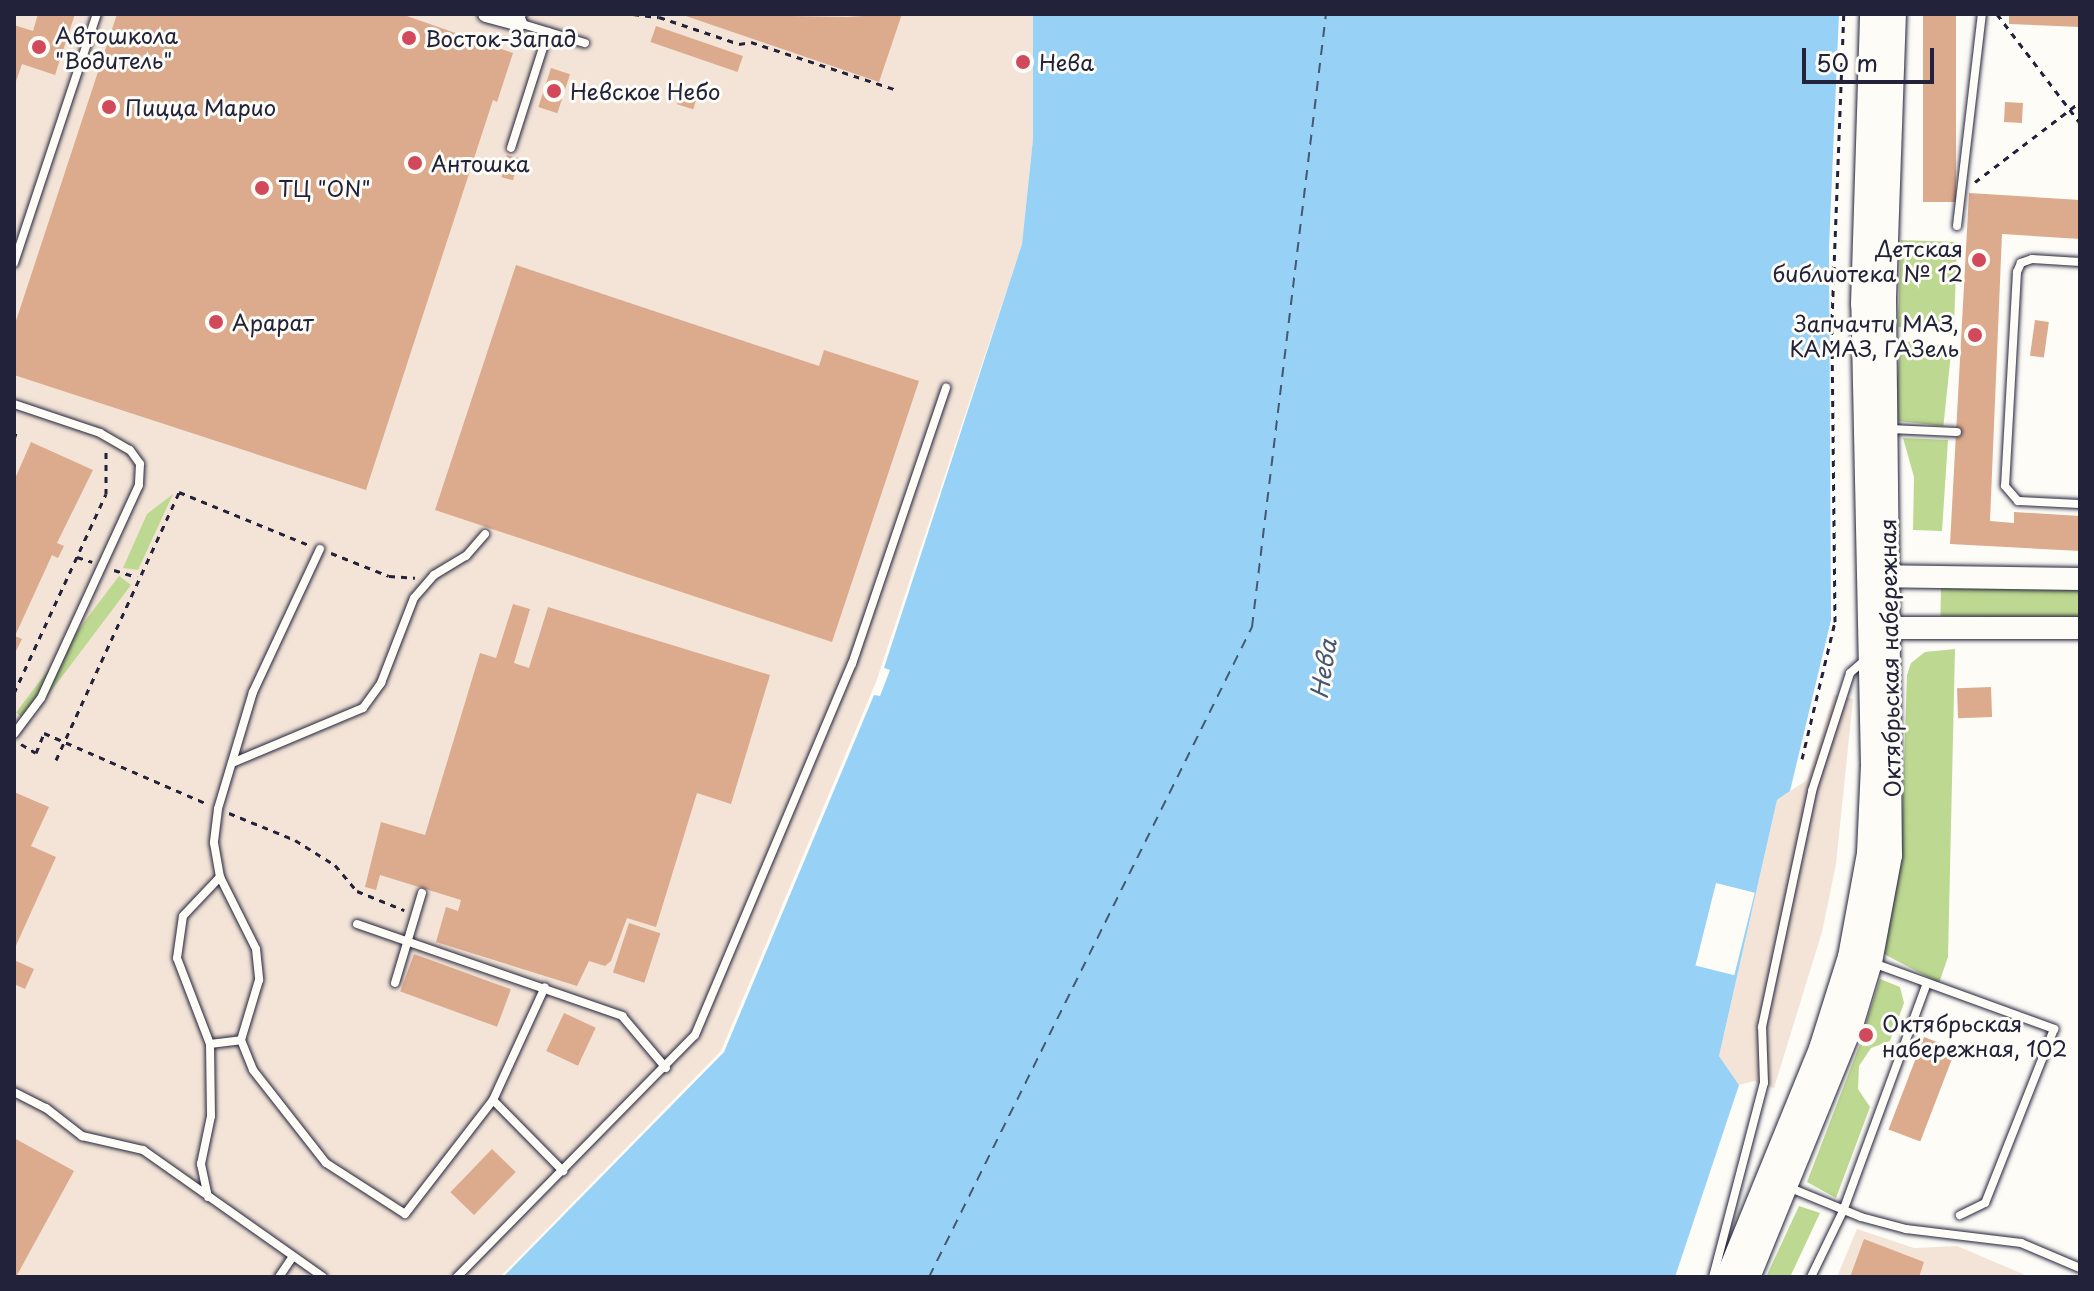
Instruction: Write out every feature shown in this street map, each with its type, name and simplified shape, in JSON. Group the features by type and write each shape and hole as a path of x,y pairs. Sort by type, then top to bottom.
{"main road":[{"name":"Октябрьская набережная","path":"1747,1277 1787,1187 1869,962 1889,855 1864,304 1873,14"},
{"name":"Октябрьская набережная","path":"1878,576 1885,428 1883,298 1893,14"},
{"path":"1878,576 2080,579"},
{"name":"Октябрьская набережная","path":"1729,1277 1822,1049 1851,957 1865,895 1874,810 1871,659 1880,628"},
{"path":"1880,628 2080,628"}],"street":[{"path":"486,14 521,19"}],"lane":[{"path":"14,263 97,14"},
{"path":"1957,226 1982,14"},
{"path":"521,19 548,32 585,43"},
{"path":"511,148 548,32"},
{"path":"2080,262 2032,259 2017,272 2008,435 2009,496 2018,501 2080,504"},
{"path":"457,1277 666,1068 695,1035 852,664 946,388"},
{"path":"14,404 111,439 130,450 140,464 139,485 41,698 14,734"},
{"path":"1885,428 1957,432"},
{"path":"1995,434 2008,435"},
{"path":"232,763 363,708 381,683 414,598 434,575 466,556 485,534"},
{"path":"320,549 253,692 217,820 220,877 256,949 259,980 241,1040 253,1070 326,1163 405,1214 493,1100 545,987"},
{"path":"1713,1277 1764,1083 1762,1027 1812,791 1850,673 1860,660 1871,659"},
{"path":"208,1198 201,1164 211,1116 210,1044 177,958 183,916 220,877"},
{"path":"395,983 422,893"},
{"path":"357,924 622,1016 666,1068"},
{"path":"1869,962 1926,986 2054,1029 1985,1203 1960,1215"},
{"path":"1811,1277 1843,1211 1926,986"},
{"path":"210,1044 241,1040"},
{"path":"14,1092 46,1108 82,1136 143,1150 323,1277"},
{"path":"493,1100 563,1171"},
{"path":"1787,1187 1843,1211 1906,1229 2021,1243 2080,1268"},
{"path":"279,1277 293,1256"}],"path":[{"path":"633,14 659,17 739,44 751,42 894,89"},
{"path":"1802,759 1835,622 1832,320 1844,14"},
{"path":"1997,14 2080,123"},
{"path":"1960,193 2080,102"},
{"path":"14,439 16,433"},
{"path":"14,693 106,494 109,470 103,455 111,439"},
{"path":"56,760 179,492 389,576 434,575"},
{"path":"14,741 36,753"}],"shaded area":[{"path":"14,14 1033,14 1033,139 1022,244 876,682 721,1051 500,1277 14,1277"},
{"path":"1834,695 1853,699 1836,864 1822,932 1774,1088 1754,1081 1739,1085 1719,1056 1777,800 1807,780"},
{"path":"1857,1229 1914,1248 1957,1246 2030,1277 1837,1277"}],"green space":[{"path":"1901,240 1957,242 1954,329 1898,327"},
{"path":"1901,341 1952,346 1943,426 1893,421"},
{"path":"1903,438 1948,440 1942,531 1913,530 1914,477"},
{"path":"173,494 138,570 123,568 147,514"},
{"path":"119,576 131,585 28,722 16,713"},
{"path":"1941,586 2080,588 2079,618 1940,616"},
{"path":"1955,649 1948,957 1939,983 1884,954 1901,852 1907,675 1911,663 1925,652"},
{"path":"1880,979 1900,987 1904,1003 1890,1041 1871,1048 1859,1066 1858,1089 1870,1107 1836,1198 1807,1182 1861,1041 1867,1042 1870,1031 1864,1029"},
{"path":"1799,1206 1820,1213 1790,1277 1766,1277"}],"water":[{"name":"Нева","path":"1033,14 1839,14 1829,247 1831,620 1790,791 1777,800 1719,1056 1739,1085 1675,1277 503,1277 724,1052 874,695 880,696 890,670 884,668 1022,244 1033,139"}],"pier":[{"path":"1716,883 1755,893 1734,975 1695,965"}],"building":[{"name":"Автошкола \"Водитель\"","path":"38,14 75,14 55,75 22,64 14,87 14,25 33,31"},
{"path":"117,14 401,14 513,53 497,102 493,100 366,490 14,375 14,327"},
{"path":"680,14 847,17 902,14 879,82"},
{"path":"1923,14 1956,14 1956,202 1923,202"},
{"path":"2009,14 2080,14 2080,27 2009,24"},
{"path":"656,26 743,56 737,72 650,42"},
{"name":"Невское Небо","path":"551,68 570,74 557,113 538,107"},
{"path":"682,88 698,93 693,109 677,104"},
{"path":"2005,102 2023,103 2022,123 2004,122"},
{"path":"507,155 519,158 513,180 501,177"},
{"path":"1969,193 2080,200 2080,239 2002,234 1990,521 2014,523 2014,512 2080,516 2080,551 1950,544"},
{"path":"516,265 819,366 824,350 919,381 832,642 435,510"},
{"path":"2035,320 2049,322 2044,358 2030,356"},
{"path":"31,442 93,470 57,543 64,546 58,558 52,555 15,636 22,639 16,651 14,650 14,481"},
{"path":"513,604 530,609 514,663 529,668 548,607 770,675 731,804 697,793 656,927 627,918 611,961 605,966 589,961 577,986 436,942 446,907 458,911 461,900 380,875 376,890 365,887 381,822 425,835 480,653 496,658"},
{"path":"1991,687 1992,717 1958,718 1957,688"},
{"path":"14,792 49,807 31,846 56,857 14,950"},
{"path":"629,923 660,933 644,983 613,972"},
{"path":"414,954 511,989 497,1027 400,992"},
{"path":"14,960 34,969 25,989 14,984"},
{"path":"564,1013 596,1028 578,1066 546,1051"},
{"path":"1924,1037 1956,1049 1920,1142 1889,1129"},
{"path":"14,1138 74,1171 16,1277 14,1277"},
{"path":"492,1149 516,1172 474,1215 450,1192"},
{"path":"1864,1239 1924,1262 1919,1277 1850,1277"}],"ferry route":[{"path":"929,1277 1252,627 1326,14"}],"place":[{"name":"Восток-Запад","path":"409,38"},
{"name":"Автошкола \"Водитель\"","path":"39,47"},
{"name":"Нева","path":"1023,62"},
{"name":"Невское Небо","path":"554,91"},
{"name":"Пицца Марио","path":"109,107"},
{"name":"Антошка","path":"415,163"},
{"name":"ТЦ \"ON\"","path":"262,188"},
{"name":"Детская библиотека № 12","path":"1979,260"},
{"name":"Арарат","path":"216,322"},
{"name":"Запчачти МАЗ, КАМАЗ, ГАЗель","path":"1975,335"},
{"name":"Октябрьская набережная, 102","path":"1866,1035"}]}
